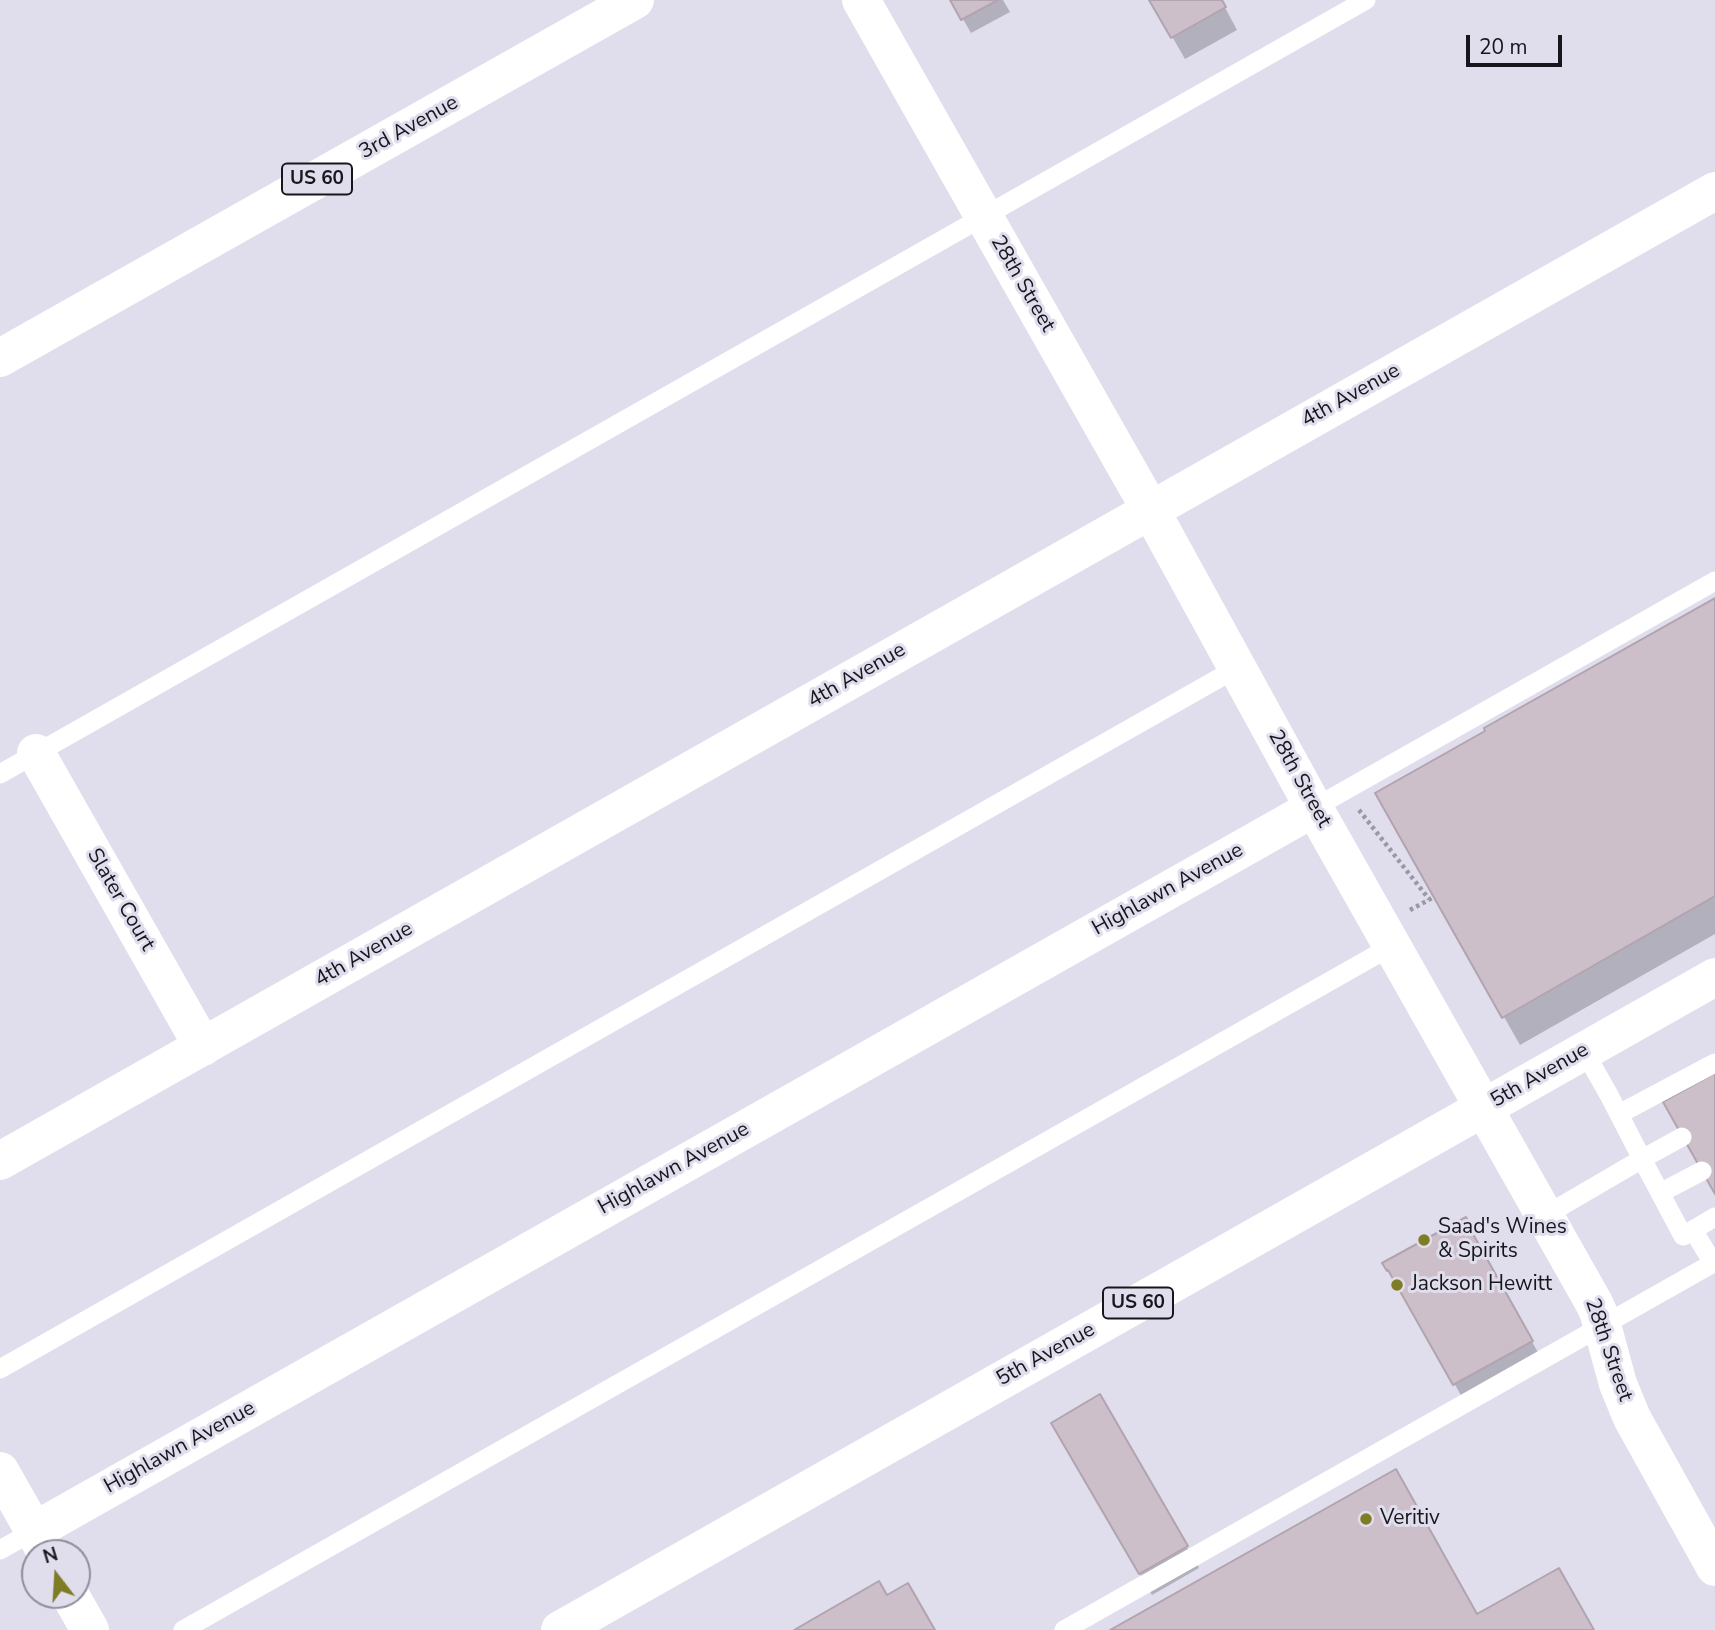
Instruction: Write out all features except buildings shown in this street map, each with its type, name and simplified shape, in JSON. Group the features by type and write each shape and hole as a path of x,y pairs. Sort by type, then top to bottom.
{"street":[{"name":"3rd Avenue","path":"0,358 635,0"},
{"name":"28th Street","path":"861,0 1150,509 1237,668 1333,808 1392,946 1594,1303 1618,1384 1632,1419 1715,1567"},
{"name":"4th Avenue","path":"0,1161 1715,191"},
{"name":"Slater Court","path":"36,753 203,1046"},
{"name":"Highlawn Avenue","path":"45,1539 1333,808"},
{"name":"5th Avenue","path":"560,1630 1715,977"},
{"path":"0,1471 38,1539"},
{"path":"78,1609 90,1630"}],"lane":[{"path":"0,774 1366,0"},
{"path":"1333,808 1715,581"},
{"path":"0,1369 1237,668"},
{"path":"183,1630 1392,946"},
{"path":"1584,1051 1683,1236 1715,1217"},
{"path":"1619,1114 1715,1063"},
{"path":"1546,1215 1682,1137"},
{"path":"1660,1193 1702,1171"},
{"path":"1063,1630 1714,1263 1693,1230"},
{"path":"0,1550 21,1546"}],"path":[{"path":"1333,808 1360,810 1431,898 1412,908"}],"place":[{"name":"Saad's Wines & Spirits","path":"1424,1240"},
{"name":"Jackson Hewitt","path":"1397,1285"},
{"name":"Veritiv","path":"1366,1519"}]}
